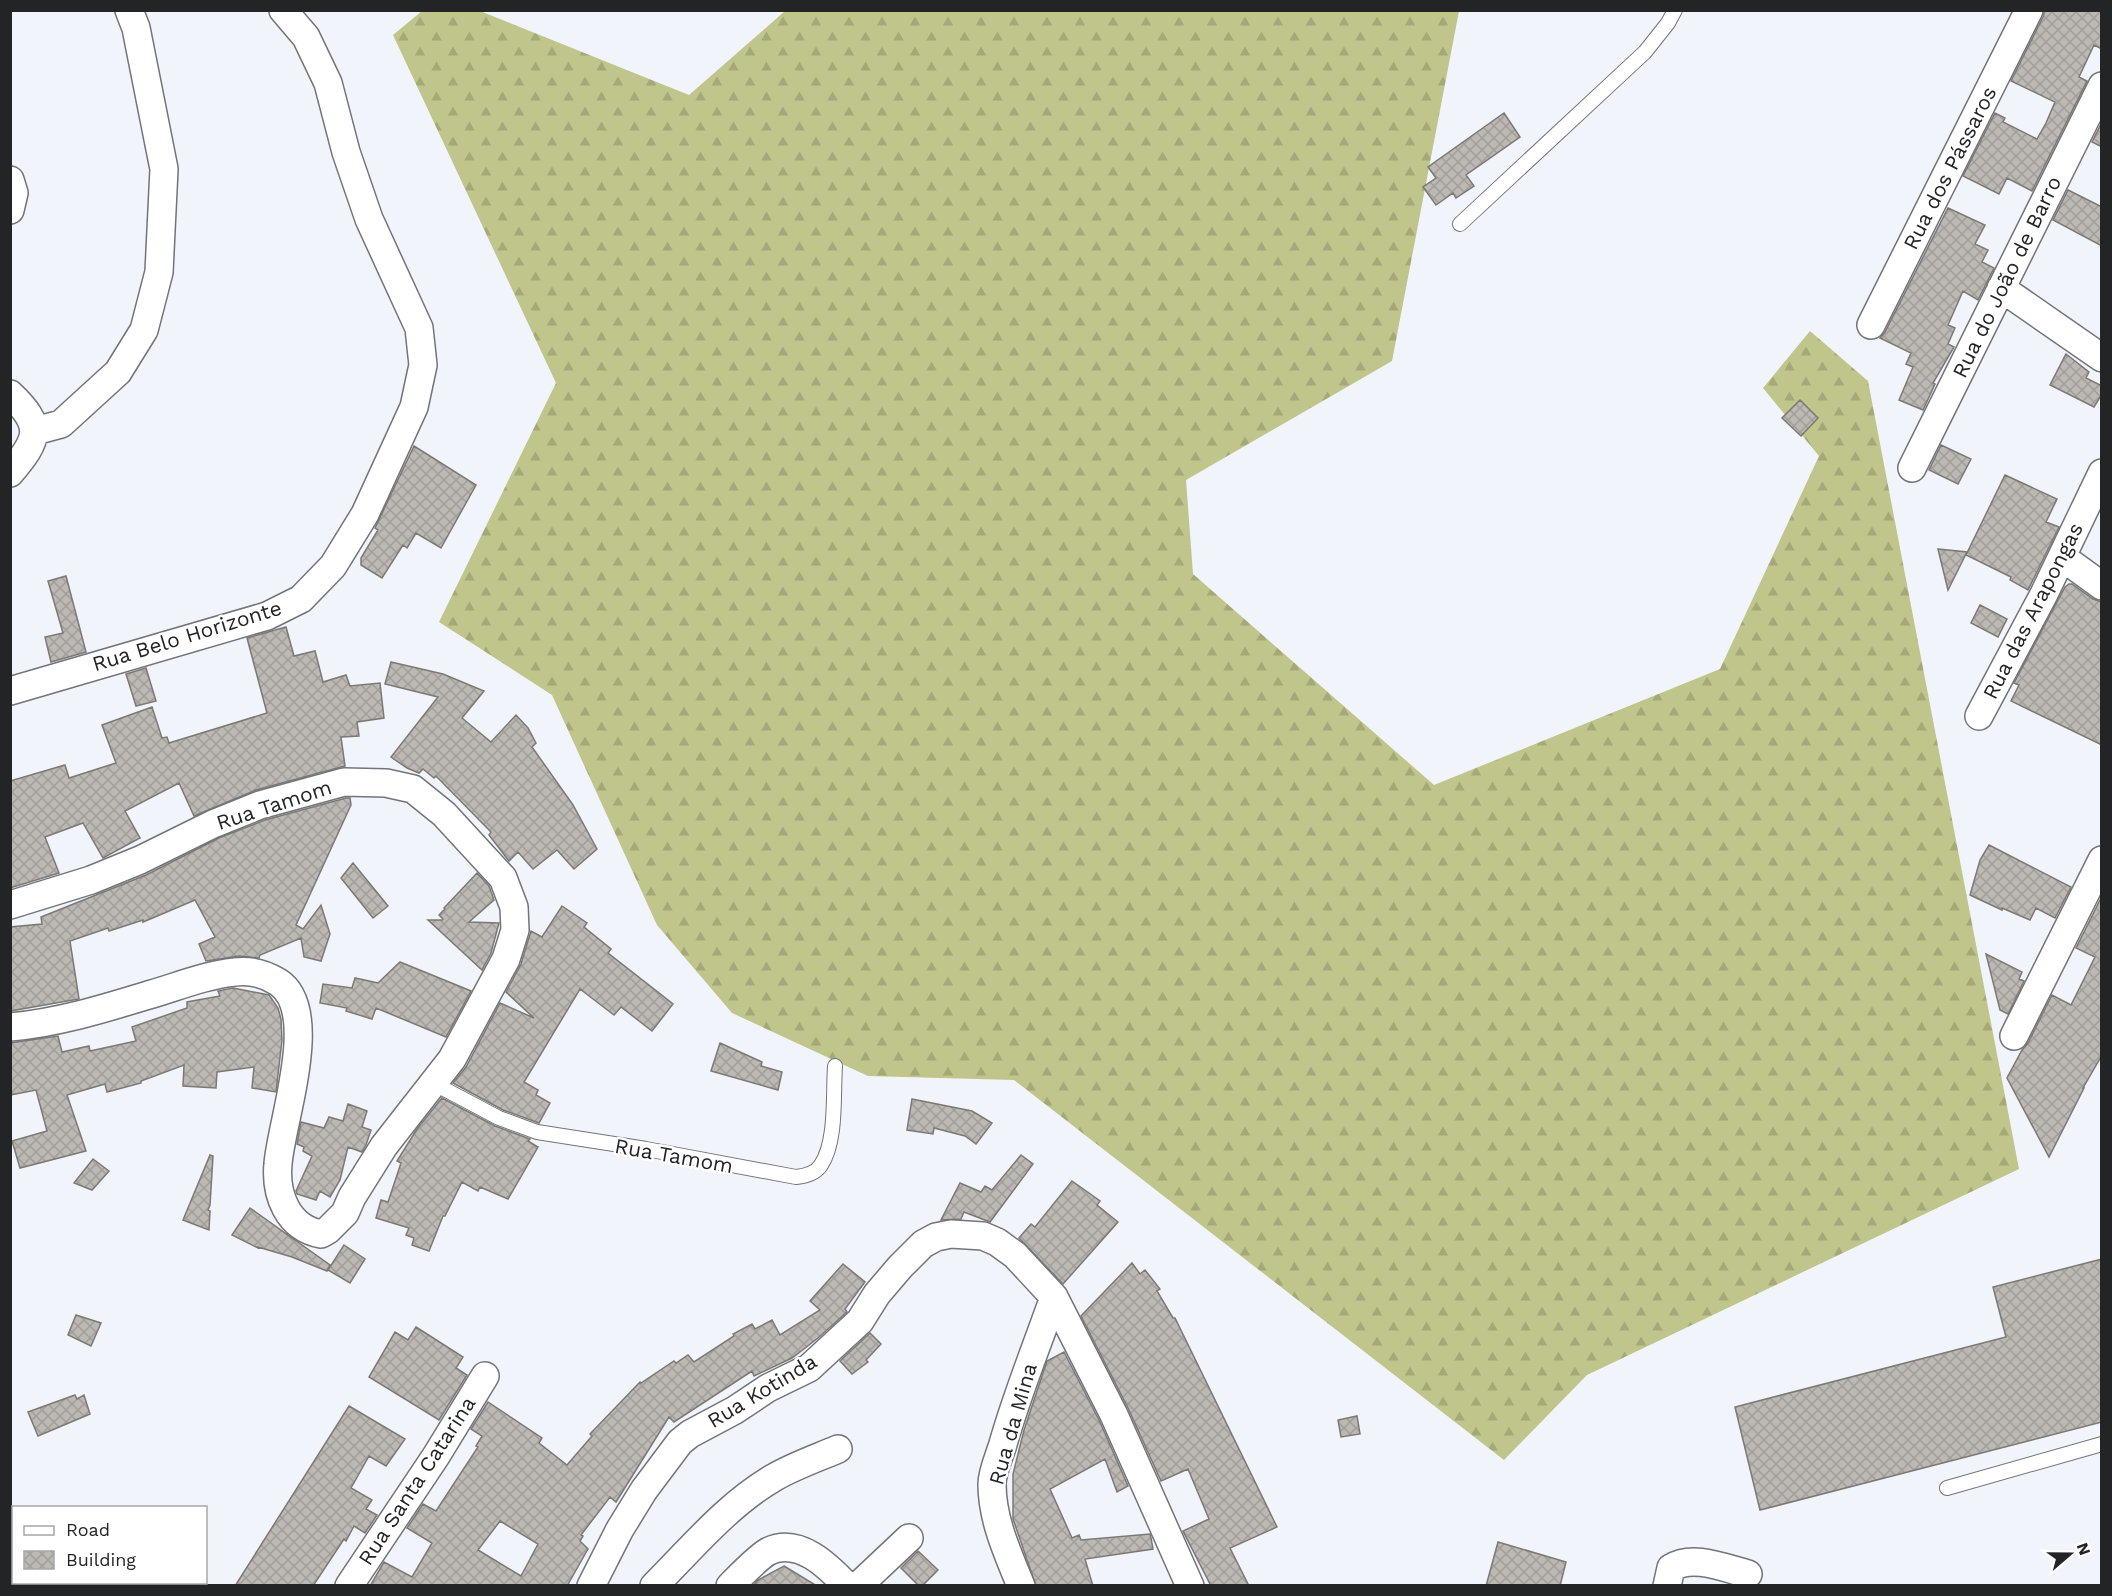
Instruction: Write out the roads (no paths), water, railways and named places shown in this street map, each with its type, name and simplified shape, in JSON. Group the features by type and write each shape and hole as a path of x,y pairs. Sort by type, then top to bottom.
{"street":[{"path":"35,431 61,424 118,372 144,330 159,272 164,169 136,28 129,10"},
{"name":"Rua Belo Horizonte","path":"10,691 267,616 301,599 333,566 366,514 414,407 423,365 419,328 369,219 346,152 328,83 306,37 283,10"},
{"name":"Rua dos Pássaros","path":"1871,325 2029,10"},
{"name":"Rua do João de Barro","path":"1912,468 2102,86"},
{"path":"10,180 14,193 10,210"},
{"path":"2001,288 2102,358"},
{"path":"10,394 24,406 33,420 35,431 31,444 10,472"},
{"name":"Rua das Arapongas","path":"1979,716 2062,557 2102,473"},
{"path":"2062,557 2102,586"},
{"name":"Rua Tamom","path":"10,905 91,880 260,805 344,783 386,783 413,789 444,814 503,878 514,907 515,930 506,959 452,1059 384,1146 352,1197 345,1213 321,1234 312,1233 293,1221 280,1188 278,1165 297,1057 299,1024 294,1001 280,983 261,973 237,972 206,977 82,1014 10,1027"},
{"path":"2014,1036 2102,860"},
{"name":"Rua Kotinda","path":"591,1586 644,1490 680,1442 768,1388 808,1368 860,1322 877,1294 923,1244 936,1237 951,1234 983,1236 997,1242 1015,1255 1054,1297 1114,1415 1190,1586"},
{"name":"Rua da Mina","path":"1022,1586 1008,1555 994,1509 992,1482 1010,1418 1054,1297"},
{"name":"Rua Santa Catarina","path":"349,1586 436,1456 484,1376"},
{"path":"654,1586 711,1528 746,1497 775,1477 838,1449"},
{"path":"858,1586 909,1538"},
{"path":"730,1586 769,1551 790,1547 826,1565 847,1586"},
{"path":"1667,1586 1671,1568 1680,1562 1698,1562 1748,1574"}],"lane":[{"path":"1460,224 1645,52 1668,23 1675,10"},
{"name":"Rua Tamom","path":"433,1083 511,1123 537,1132 796,1177 807,1176 820,1167 831,1142 835,1066"},
{"path":"1947,1488 2102,1444"}]}
